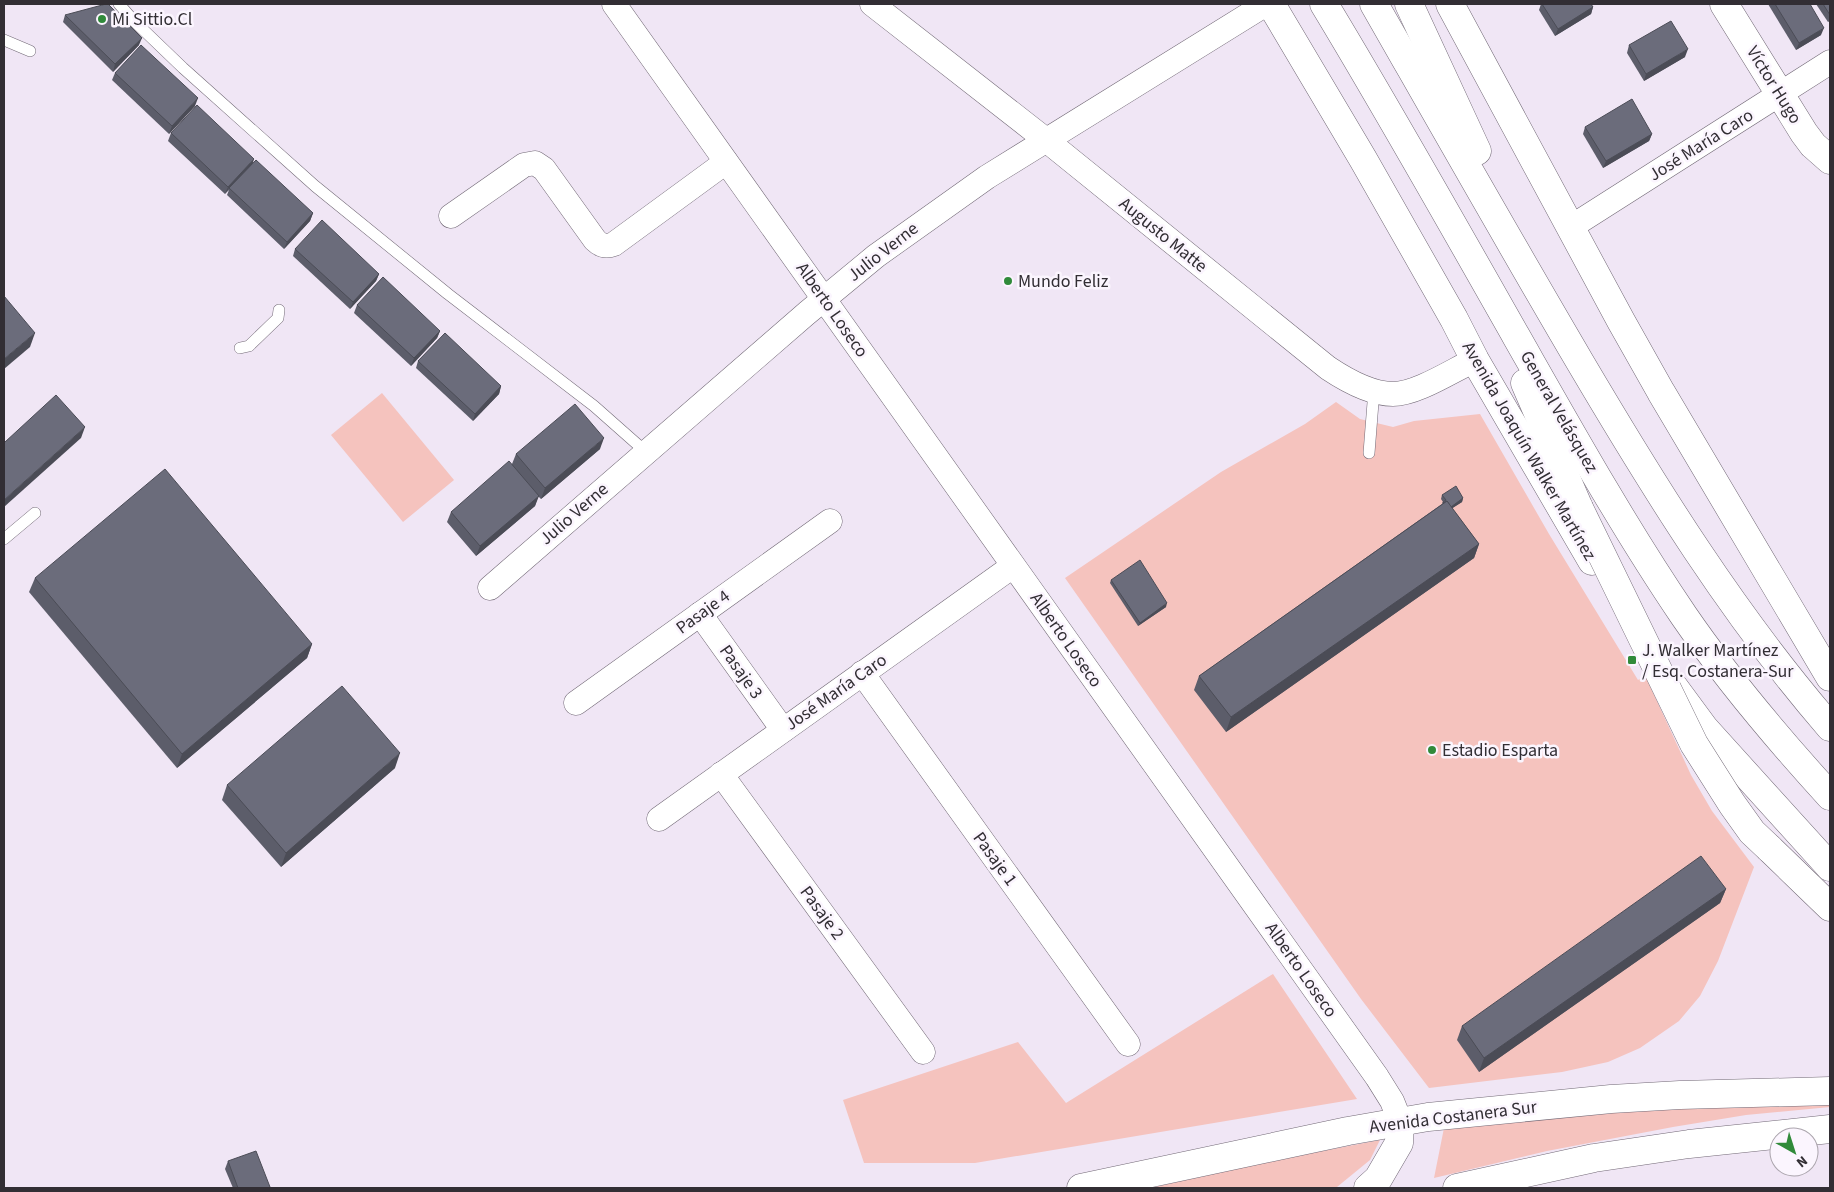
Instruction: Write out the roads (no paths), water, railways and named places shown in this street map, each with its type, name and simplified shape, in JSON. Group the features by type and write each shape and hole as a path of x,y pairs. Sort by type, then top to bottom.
{"main road":[{"name":"Avenida Joaquín Walker Martínez","path":"1271,4 1368,167 1454,319 1475,360 1607,586 1679,694 1705,728 1830,867"},
{"name":"General Velásquez","path":"1324,4 1614,507 1685,618 1726,673 1760,716 1830,796"},
{"path":"1374,4 1627,442 1673,515 1724,590 1780,666 1830,727"},
{"path":"1409,4 1558,324"},
{"path":"1450,4 1620,321 1830,677"},
{"name":"Víctor Hugo","path":"1724,4 1813,145 1830,160"},
{"path":"1470,256 1579,508 1694,744 1752,832 1830,907"},
{"name":"Avenida Costanera Sur","path":"1081,1188 1428,1117 1611,1099 1690,1094 1830,1091"},
{"path":"1368,1188 1378,1179 1399,1143 1400,1122"},
{"path":"1457,1188 1594,1158 1689,1144 1830,1130"}],"street":[{"name":"Alberto Loseco","path":"614,4 1377,1077 1392,1100 1400,1122"},
{"name":"Augusto Matte","path":"872,4 1046,140 1328,368 1357,384 1393,394 1416,389 1475,360"},
{"name":"Julio Verne","path":"490,588 824,298 876,256 987,177 1266,4"},
{"name":"José María Caro","path":"1571,227 1830,62"},
{"path":"451,216 524,165 535,163 544,169 595,240 599,244 609,246 726,162"},
{"name":"Pasaje 4","path":"576,703 830,521"},
{"name":"José María Caro","path":"658,819 1013,566"},
{"name":"Pasaje 3","path":"700,614 782,730"},
{"name":"Pasaje 1","path":"862,673 1128,1044"},
{"name":"Pasaje 2","path":"721,774 923,1052"}],"lane":[{"path":"119,4 183,68 315,186 448,294 594,406 646,452"},
{"path":"4,40 30,51"},
{"path":"240,348 249,346 278,318 279,310"},
{"path":"1369,453 1374,390"},
{"path":"4,539 35,513"}],"place":[{"name":"Mi Sittio.Cl","path":"102,19"},
{"name":"Mundo Feliz","path":"1008,281"},
{"name":"J. Walker Martínez / Esq. Costanera-Sur","path":"1632,660"},
{"name":"Estadio Esparta","path":"1432,750"}]}
